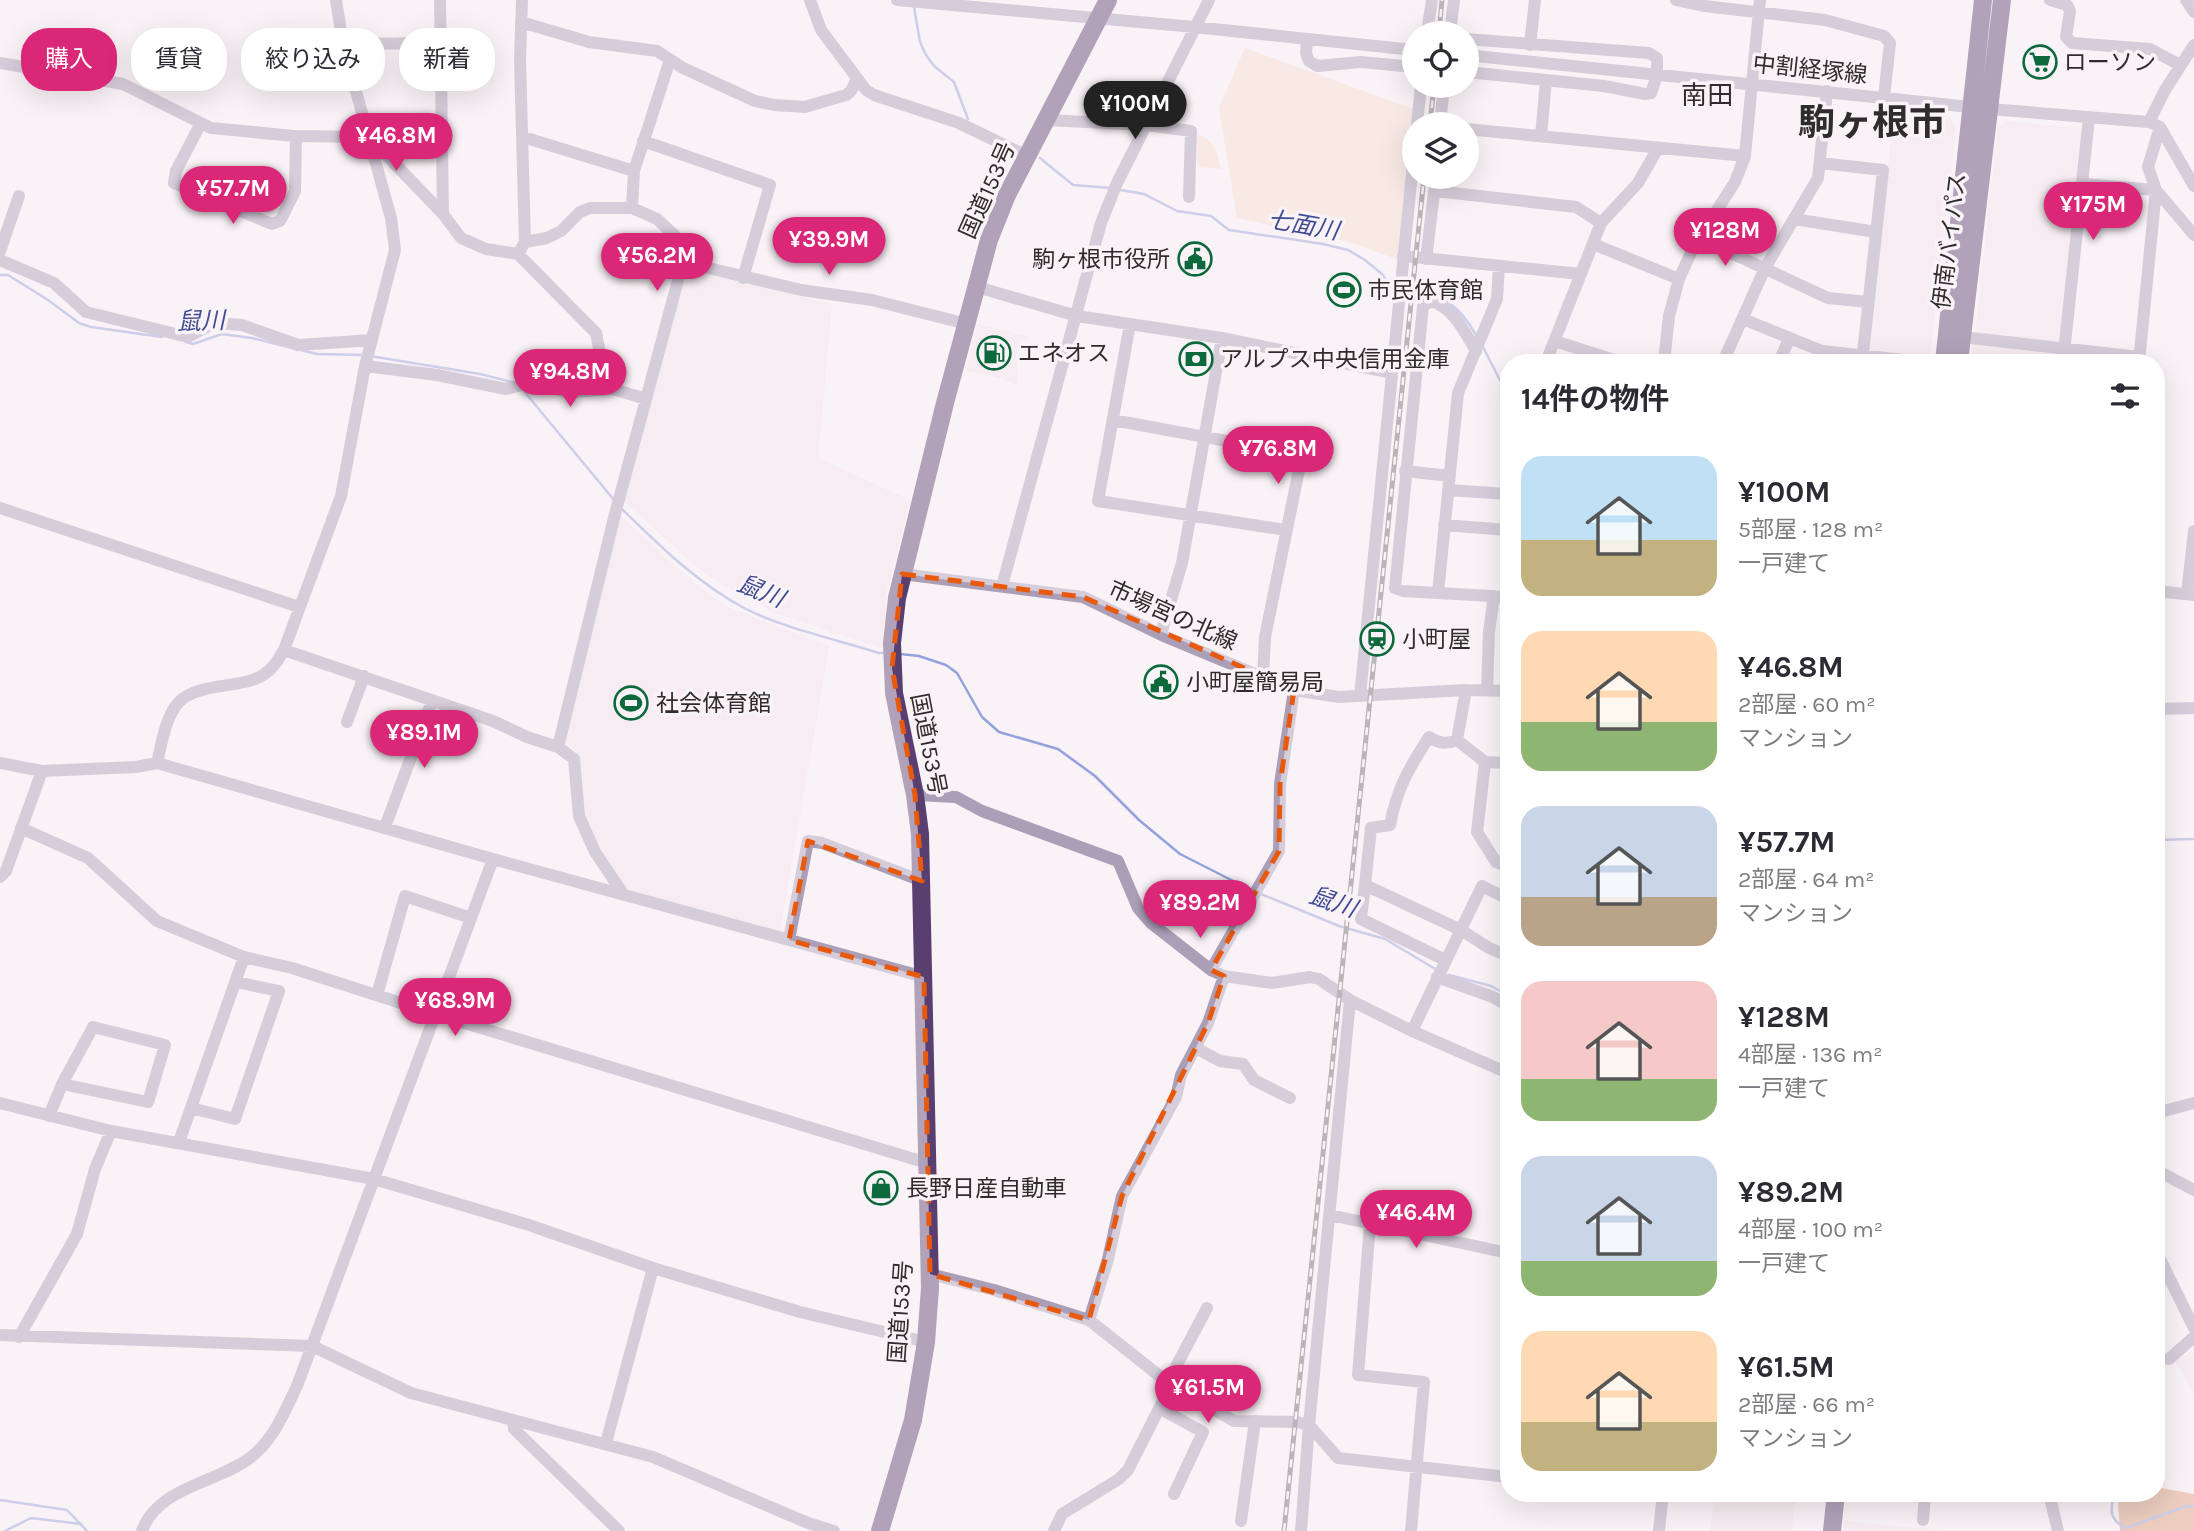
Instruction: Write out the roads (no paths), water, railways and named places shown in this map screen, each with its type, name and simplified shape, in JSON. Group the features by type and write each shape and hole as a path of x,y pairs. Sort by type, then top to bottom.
{"highway":[{"name":"国道153号","path":"880,1531 913,1420 926,1342 930,1274 920,834 915,795 894,693 893,621 902,575 989,240 1007,195 1108,0"},
{"name":"伊南バイパス","path":"1960,354 1981,108 1983,0"},
{"name":"伊南バイパス","path":"1945,354 1981,108 2002,0"},
{"path":"1823,1531 1825,1502"},
{"path":"1832,1531 1835,1502"}],"street":[{"path":"336,0 341,28"},
{"path":"440,0 440,28"},
{"path":"522,0 522,248 596,333 603,369 613,389"},
{"path":"810,0 821,30 866,90 958,123 1027,156"},
{"path":"1002,586 1101,223 1114,189 1209,0"},
{"path":"1429,21 1432,0"},
{"path":"1452,21 1454,0"},
{"path":"1530,45 1535,0"},
{"path":"1676,0 1759,5 1884,36 1890,43 1884,97"},
{"path":"2050,0 2067,5 2070,11 2066,37 2072,43 2150,49 2180,65"},
{"path":"2186,0 2194,12"},
{"path":"908,1 1402,49"},
{"path":"1665,354 1669,316 1679,279 1699,238 1735,182 1745,156 1759,5"},
{"path":"522,22 589,42 657,51 670,60 755,101 788,107 805,107 846,95 857,79"},
{"path":"1307,39 1306,53 1309,61 1317,66 1361,62 1402,66"},
{"path":"1479,40 1649,53 1657,58 1657,75 1651,93 1644,94 1605,86 1479,73"},
{"path":"2194,44 2180,65 2155,125 2148,167 2156,190 2194,236"},
{"name":"中割経塚線","path":"1479,56 2155,125"},
{"path":"632,208 634,171 670,60"},
{"path":"0,63 123,84 211,128 296,136 369,137 443,214 466,242 486,249 522,248 548,238 561,231 580,212 590,208 632,208 657,219 687,247 620,494 558,747"},
{"path":"1541,136 1546,80"},
{"path":"157,763 163,733 178,702 201,691 262,677 276,665 341,496 368,354 395,250 391,218 357,91"},
{"path":"441,91 443,214"},
{"path":"1727,354 1765,268 1818,178 1827,91"},
{"path":"2064,354 2089,118"},
{"path":"1046,120 1146,125 1191,131 1189,197"},
{"path":"201,123 176,171 174,183 272,224 280,221 295,191 296,136"},
{"path":"2155,125 2194,186"},
{"path":"1479,130 1745,156"},
{"path":"523,137 634,171"},
{"path":"643,141 770,185 743,278"},
{"path":"1549,354 1601,223 1638,183 1658,148"},
{"path":"1820,163 1883,170 1863,354"},
{"path":"2083,184 2156,190"},
{"path":"1360,696 1410,189"},
{"path":"2140,354 2156,190"},
{"path":"1426,259 1434,191 1576,207 1601,223"},
{"path":"0,251 19,196"},
{"path":"1794,219 1876,232"},
{"path":"1699,238 1828,298 1868,302"},
{"path":"1593,244 1679,279"},
{"path":"1403,256 1581,274"},
{"path":"0,260 54,283 86,312 188,337 214,323 242,325 298,345 368,354 437,375 510,388 536,381 570,392 613,389 646,399"},
{"path":"683,262 801,290 872,300 967,324"},
{"path":"1438,593 1458,393 1497,299 1499,266"},
{"path":"976,287 1077,316 1222,338 1392,373"},
{"path":"1476,349 1450,311 1432,302 1423,306 1395,588 1500,596"},
{"path":"1743,318 1789,339 1837,354"},
{"path":"1130,324 1098,501 1286,530"},
{"path":"1962,337 2102,354"},
{"path":"1161,634 1182,563 1222,338"},
{"path":"1782,354 1789,339"},
{"path":"1555,341 1590,354"},
{"path":"1113,420 1302,455 1265,637 1264,677"},
{"path":"1405,471 1450,476"},
{"path":"1448,490 1500,493"},
{"path":"0,508 299,607"},
{"path":"1444,525 1500,529"},
{"path":"2165,592 2191,595 2194,531"},
{"name":"市場宮の北線","path":"902,575 1083,597 1161,634 1294,690 1339,697 1500,691"},
{"path":"1488,690 1489,632 1494,596"},
{"path":"284,650 364,676 558,747 574,759 579,816 595,852 624,895"},
{"path":"347,722 364,676"},
{"path":"1211,970 1279,851 1280,784 1294,690"},
{"path":"1457,740 1466,690"},
{"path":"386,827 432,701"},
{"path":"2165,709 2194,708"},
{"path":"1444,962 1361,919 1371,828 1390,825 1395,799 1406,774 1429,737 1439,743 1457,740"},
{"path":"1457,740 1485,762 1500,763"},
{"path":"1485,762 1477,832 1496,862 1500,864"},
{"path":"0,763 42,771 136,767 157,763 493,859 924,975"},
{"path":"0,877 6,871 42,771"},
{"path":"915,795 956,797 982,811 1118,861 1138,908 1151,923 1211,970 1224,976 1272,983 1310,977 1319,979 1349,1000 1500,1070"},
{"path":"21,828 88,858 157,921 244,957 292,968 927,1163"},
{"path":"789,940 808,841 822,843 922,881"},
{"path":"142,1531 150,1515 173,1497 250,1458 274,1435 297,1386 493,859"},
{"path":"1365,885 1461,930 1500,953"},
{"path":"1412,1031 1482,886 1500,895"},
{"path":"377,995 405,896 471,918"},
{"path":"179,1142 244,957"},
{"path":"1089,1320 1108,1259 1122,1196 1176,1097 1181,1076 1208,1023 1224,976"},
{"path":"1437,977 1500,1001"},
{"path":"191,1108 235,1119 279,991 236,982"},
{"path":"1301,1531 1349,1000"},
{"path":"49,1116 62,1084 93,1027 165,1045 148,1102 62,1084"},
{"path":"1196,1048 1220,1061 1243,1065 1254,1080 1290,1098"},
{"path":"0,1103 111,1131 374,1179 529,1225 653,1268 800,1312 926,1342"},
{"path":"2165,1110 2194,1103"},
{"path":"19,1336 77,1234 95,1169 111,1131"},
{"path":"2165,1175 2194,1190"},
{"path":"1330,1215 1500,1251"},
{"path":"1370,1224 1358,1375 1424,1382 1411,1531"},
{"path":"606,1443 653,1268"},
{"path":"2165,1269 2194,1328"},
{"path":"930,1274 994,1290 1089,1320 1171,1385 1234,1421 1297,1422 1309,1425 1338,1458 1500,1476"},
{"path":"1054,1531 1062,1514 1128,1471 1171,1385 1172,1374 1207,1308"},
{"path":"0,1335 312,1346 411,1393 653,1457 808,1523 834,1531"},
{"path":"2169,1359 2194,1337"},
{"path":"1159,1408 1203,1432 1174,1494"},
{"path":"513,1421 514,1429 617,1528 628,1531"},
{"path":"1241,1521 1255,1421"},
{"path":"1659,1531 1662,1502"},
{"path":"1923,1520 1924,1502"},
{"path":"2051,1502 2058,1531"}],"waterway":[{"name":"七面川","path":"914,7 920,42 926,55 934,66 954,82 968,119"},
{"name":"七面川","path":"1040,158 1073,185 1111,188"},
{"name":"七面川","path":"1121,190 1144,194 1177,211 1211,216 1229,230 1348,250 1365,260 1382,274 1393,290 1397,290"},
{"name":"鼠川","path":"0,275 8,275 79,323 162,337"},
{"name":"七面川","path":"1404,289 1427,292 1447,301 1463,316 1476,335"},
{"name":"鼠川","path":"186,342 193,344 222,334 252,338 317,354 364,355"},
{"name":"七面川","path":"1483,347 1500,380"},
{"name":"鼠川","path":"370,356 480,374 512,382"},
{"name":"鼠川","path":"523,390 614,500"},
{"name":"鼠川","path":"621,508 695,576 746,609 794,628 886,653"},
{"name":"鼠川","path":"900,654 919,656 946,665 957,673 982,717 999,732 1058,749 1095,776 1139,820 1180,854 1251,890"},
{"name":"七面川","path":"2165,840 2194,839"},
{"name":"鼠川","path":"1261,894 1339,926 1385,939 1437,970"},
{"name":"鼠川","path":"1449,975 1500,991"},
{"path":"0,1500 67,1510 87,1531"},
{"name":"鼠川","path":"2112,1502 2112,1514 2116,1522 2126,1528 2187,1506 2194,1506"},
{"path":"5,1531 31,1518 81,1524"}],"railway":[{"path":"1440,21 1442,0"},
{"path":"1431,112 1433,98"},
{"path":"1284,1531 1423,189"}],"place":[{"name":"ローソン","path":"2040,62"},
{"name":"駒ヶ根市役所","path":"1195,259"},
{"name":"市民体育館","path":"1344,290"},
{"name":"エネオス","path":"994,353"},
{"name":"アルプス中央信用金庫","path":"1196,359"},
{"name":"小町屋","path":"1377,639"},
{"name":"小町屋簡易局","path":"1161,682"},
{"name":"社会体育館","path":"631,703"},
{"name":"長野日産自動車","path":"881,1188"}],"district":[{"name":"南田","path":"1707,95"},
{"name":"駒ヶ根市","path":"1872,122"}]}
